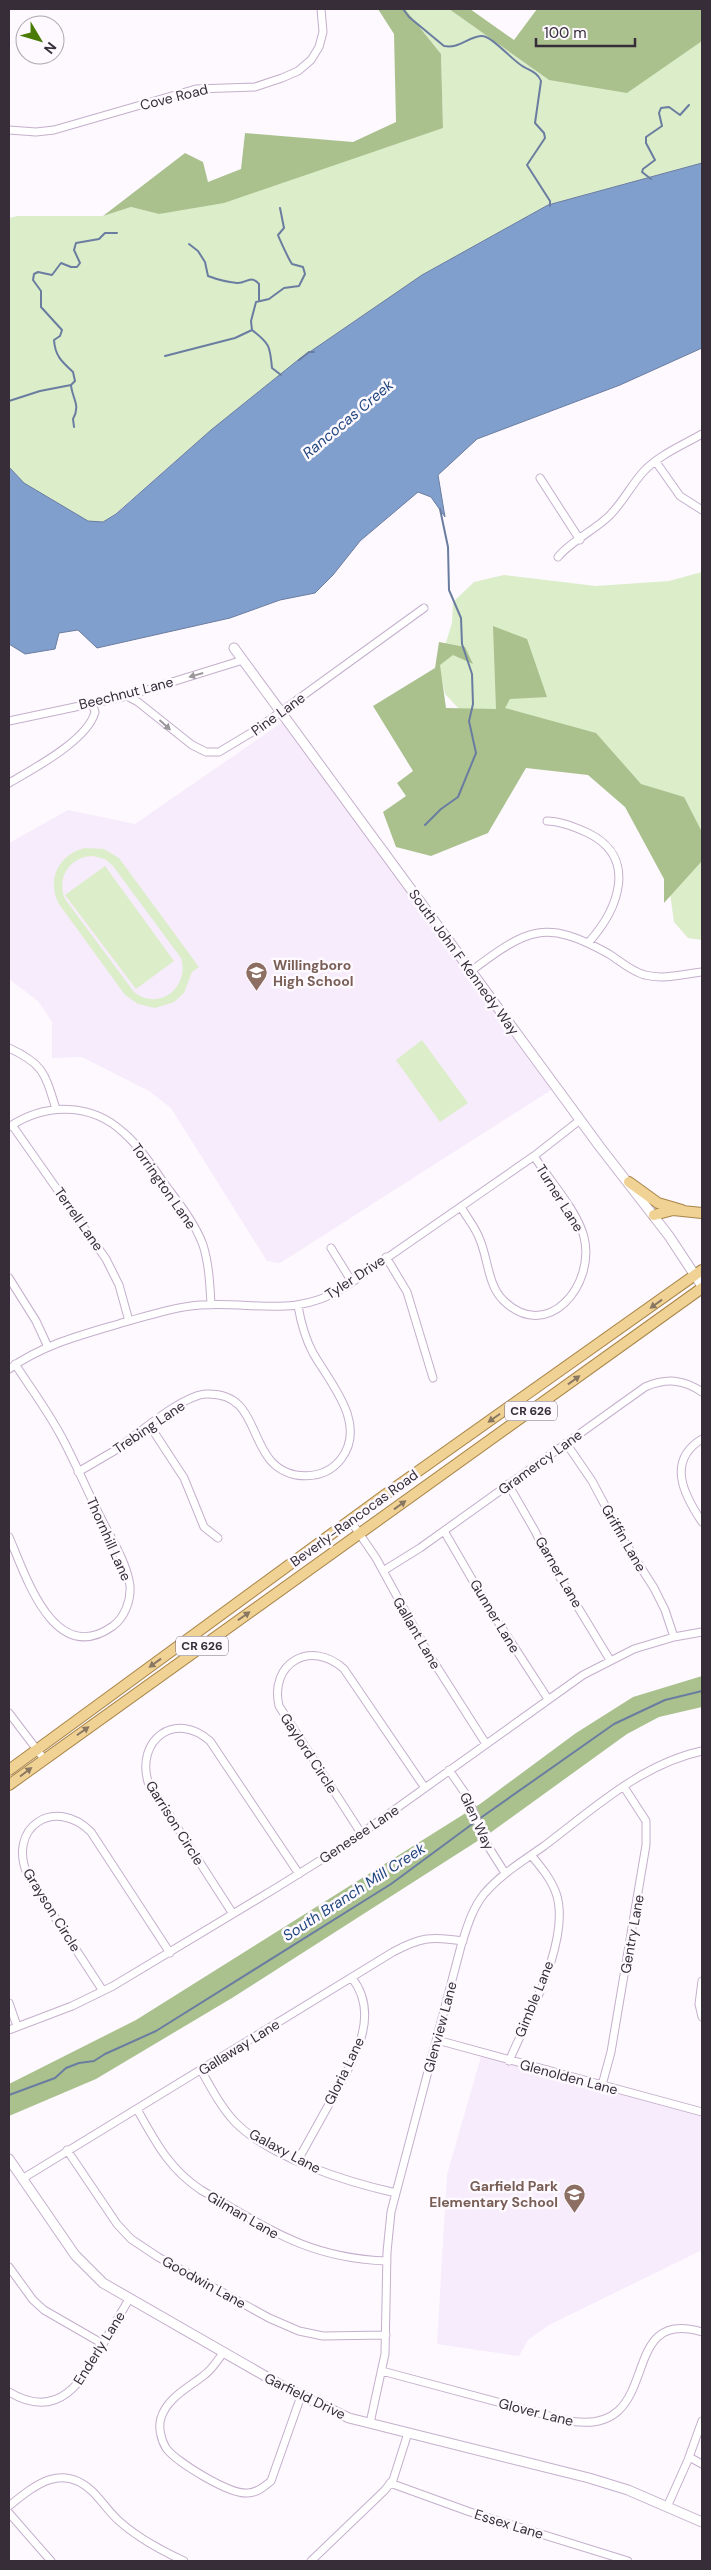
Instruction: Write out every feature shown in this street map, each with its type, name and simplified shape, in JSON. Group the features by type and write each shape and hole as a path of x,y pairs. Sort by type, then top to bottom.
{"main road":[{"path":"629,1182 644,1195 658,1203 682,1210 702,1213"},
{"path":"654,1215 667,1211 682,1210"},
{"name":"Beverly-Rancocas Road","path":"9,1770 350,1520 699,1273"},
{"name":"Beverly-Rancocas Road","path":"9,1785 702,1287"}],"street":[{"name":"Cove Road","path":"9,130 36,132 54,130 196,89 255,87 282,78 304,66 319,47 323,32 321,9"},
{"path":"558,557 565,548 580,540 610,516 645,470 702,434"},
{"path":"656,462 680,496 702,510"},
{"path":"540,478 580,540"},
{"name":"Pine Lane","path":"127,696 138,702 192,745 212,754 238,742 424,608"},
{"name":"South John F Kennedy Way","path":"234,648 580,1120 699,1273 702,1287"},
{"name":"Beechnut Lane","path":"9,721 127,696 242,660"},
{"path":"9,783 50,758 89,727 95,712 92,703"},
{"path":"547,821 567,825 600,839 610,850 617,865 619,880 616,897 603,924 588,943"},
{"path":"471,971 500,950 528,936 560,933 588,943 644,975 663,977 702,972"},
{"path":"9,1048 31,1058 39,1065 48,1082 56,1109"},
{"name":"Torrington Lane","path":"11,1126 37,1112 56,1109 71,1109 98,1116 115,1125 138,1147 200,1238 207,1263 211,1305"},
{"name":"Tyler Drive","path":"9,1369 48,1347 176,1309 211,1305 267,1308 298,1306 335,1293 534,1156 580,1120"},
{"name":"Terrell Lane","path":"11,1126 109,1263 122,1293 129,1322"},
{"name":"Turner Lane","path":"461,1207 480,1239 494,1284 503,1299 514,1309 526,1314 544,1314 561,1307 568,1302 578,1286 585,1258 584,1238 576,1220 534,1156"},
{"path":"331,1248 352,1282"},
{"path":"386,1257 411,1301 433,1378"},
{"path":"9,1278 36,1321 48,1347"},
{"name":"Trebing Lane","path":"78,1472 197,1396 216,1394 240,1406 251,1421 266,1454 278,1467 302,1476 319,1474 335,1465 341,1459 349,1443 351,1434 349,1416 306,1337 298,1306"},
{"name":"Thornhill Lane","path":"9,1537 39,1603 54,1624 69,1633 85,1636 101,1633 121,1618 130,1594 128,1577 55,1425 15,1364"},
{"name":"Gramercy Lane","path":"383,1570 444,1530 630,1397 658,1382 676,1380 702,1392"},
{"path":"150,1426 184,1478 204,1527 218,1538"},
{"path":"702,1439 691,1448 684,1460 681,1475 684,1492 702,1522"},
{"name":"Griffin Lane","path":"566,1443 592,1481 624,1541 654,1588 666,1610 674,1637"},
{"name":"Garner Lane","path":"508,1484 548,1558 588,1620 610,1660"},
{"name":"Gallant Lane","path":"350,1520 383,1570 425,1648 486,1744"},
{"name":"Gunner Lane","path":"444,1530 487,1605 548,1700"},
{"name":"Genesee Lane","path":"9,2030 104,1991 299,1874 362,1833 548,1700 610,1660 634,1649 674,1637 702,1632"},
{"name":"Gaylord Circle","path":"362,1833 279,1706 278,1682 285,1667 292,1662 316,1655 332,1659 344,1669 425,1788"},
{"path":"9,1713 44,1759"},
{"name":"Garrison Circle","path":"233,1914 148,1782 144,1759 153,1742 163,1733 183,1728 198,1732 210,1740 299,1874"},
{"name":"Glenview Lane","path":"370,2423 382,2372 386,2335 387,2261 391,2212 463,1941 478,1903 505,1873 624,1788 662,1764 702,1751"},
{"name":"Glen Way","path":"449,1770 474,1811 484,1837 505,1873"},
{"name":"Gentry Lane","path":"602,2085 621,1997 646,1845 646,1821 624,1788"},
{"name":"Grayson Circle","path":"104,1991 28,1876 22,1862 22,1848 26,1834 30,1828 43,1820 65,1816 80,1822 91,1832 170,1953"},
{"name":"Gimble Lane","path":"509,2061 542,1988 551,1958 558,1920 558,1903 554,1887 531,1855"},
{"name":"Gallaway Lane","path":"22,2179 393,1952 422,1938 438,1937 463,1941"},
{"name":"Gloria Lane","path":"298,2160 348,2068 364,2031 364,2000 361,1990 352,1978"},
{"path":"702,1981 700,2004 702,2017"},
{"path":"9,2003 17,2026"},
{"name":"Glenolden Lane","path":"437,2040 702,2112"},
{"name":"Galaxy Lane","path":"201,2070 226,2111 237,2124 258,2139 330,2176 396,2193"},
{"name":"Gilman Lane","path":"137,2109 165,2158 187,2181 201,2190 292,2242 348,2258 387,2261"},
{"name":"Goodwin Lane","path":"67,2150 116,2224 131,2239 165,2260 268,2318 299,2331 323,2336 386,2335"},
{"name":"Garfield Drive","path":"9,2160 53,2224 88,2270 109,2287 301,2396 336,2413 370,2423 589,2478 628,2490 702,2522"},
{"path":"9,2267 33,2300 44,2310 103,2344"},
{"name":"Enderly Lane","path":"9,2392 23,2399 39,2402 48,2402 64,2396 78,2385 130,2299"},
{"name":"Glover Lane","path":"382,2372 564,2420 591,2424 607,2419 628,2402 646,2351 657,2339 671,2331 693,2329 702,2332"},
{"path":"223,2353 209,2371 166,2406 160,2420 161,2436 165,2447 183,2463 215,2481 234,2491 248,2494 261,2489 271,2480 301,2396"},
{"path":"667,2507 689,2457 702,2421"},
{"path":"311,2561 390,2483 408,2433"},
{"path":"689,2457 702,2464"},
{"path":"9,2506 35,2486 47,2480 69,2478 91,2490 111,2513 133,2532 154,2547 184,2561"},
{"name":"Essex Lane","path":"390,2483 470,2512 628,2561"},
{"path":"9,2513 51,2561"}],"shaded area":[{"name":"Willingboro High School","path":"287,719 556,1087 280,1263 267,1261 171,1108 149,1091 82,1057 52,1058 52,1022 38,1001 9,979 9,843 68,810 135,824"},
{"name":"Garfield Park Elementary School","path":"482,2053 702,2112 702,2250 549,2325 528,2340 519,2356 437,2344 447,2175"}],"green space":[{"path":"378,9 405,9 441,54 443,128 224,203 159,214 131,207 103,216 185,153 203,162 208,182 241,169 245,133 353,142 396,122 394,34"},
{"path":"405,9 449,9 549,80 702,41 702,163 548,205 422,275 298,360 211,430 115,514 103,522 88,521 24,483 9,467 9,218 17,216 103,216 131,207 159,214 443,128 441,54"},
{"path":"449,9 470,9 514,40 537,9 702,9 702,41 627,93 549,80"},
{"path":"702,572 702,940 688,938 674,922 670,893 638,800 462,712 445,694 439,665 452,623 453,602 474,582 504,575 596,586 669,581"},
{"path":"493,626 527,639 547,697 510,699 505,708 596,733 641,784 684,797 702,832 701,862 664,903 664,879 625,807 588,775 526,768 488,833 431,856 396,847 383,812 406,796 397,783 413,771 373,706 435,668 439,642 465,647 473,664 453,655 440,665 446,708 496,709"},
{"path":"85,848 104,849 119,858 199,967 192,972 184,993 174,1002 155,1008 138,1004 125,995 59,904 54,886 57,869 68,856","holes":["93,856 105,859 113,866 181,958 183,969 177,987 162,998 153,999 134,992 65,899 62,883 67,870 72,864 85,857"]},
{"path":"105,866 174,961 136,989 65,895"},
{"path":"422,1040 468,1103 440,1122 396,1060"},
{"path":"702,1676 702,1707 659,1717 627,1734 490,1833 232,1998 96,2079 9,2116 9,2084 136,2020 480,1804 576,1733 633,1697"}],"water":[{"name":"Rancocas Creek","path":"702,163 702,348 620,385 477,439 438,475 445,517 431,497 418,492 360,541 333,575 315,593 280,600 230,618 97,648 78,630 59,633 55,649 25,654 9,644 9,467 24,483 88,521 103,522 116,514 211,430 298,360 422,275 548,205"}],"waterway":[{"path":"403,9 409,17 444,46 454,46 476,37 486,37 519,64 538,76 541,81 535,123 544,133 545,138 527,165 550,201 550,206"},
{"path":"651,179 642,172 643,169 655,160 646,143 646,137 662,126 659,113 661,108 669,107 680,115 689,105"},
{"path":"280,208 284,228 278,235 292,264 303,267 305,274 299,286 284,288 269,299 256,302 251,321 252,330 268,346 272,368 281,375"},
{"path":"9,401 40,391 71,385 75,381 73,372 62,362 56,350 54,340 60,336 62,330 41,307 41,291 33,280 34,274 38,272 52,275 61,263 77,267 80,263 74,250 76,243 99,239 105,233 117,233"},
{"path":"189,244 198,251 205,262 208,276 237,283 250,280 256,281 259,284 259,300"},
{"path":"165,356 235,338 252,330"},
{"path":"299,360 309,352 314,352"},
{"path":"71,385 76,406 73,419 74,427"},
{"path":"425,825 441,809 458,797 476,753 469,721 473,704 472,674 462,644 461,618 449,590 448,547 440,509"},
{"name":"South Branch Mill Creek","path":"479,1819 614,1724 665,1700 702,1691"},
{"name":"South Branch Mill Creek","path":"9,2095 55,2078 66,2068 79,2063 94,2061 105,2054 156,2031 391,1884 475,1822"}],"place":[{"name":"Willingboro High School","path":"257,992"},
{"name":"Garfield Park Elementary School","path":"574,2213"}]}
